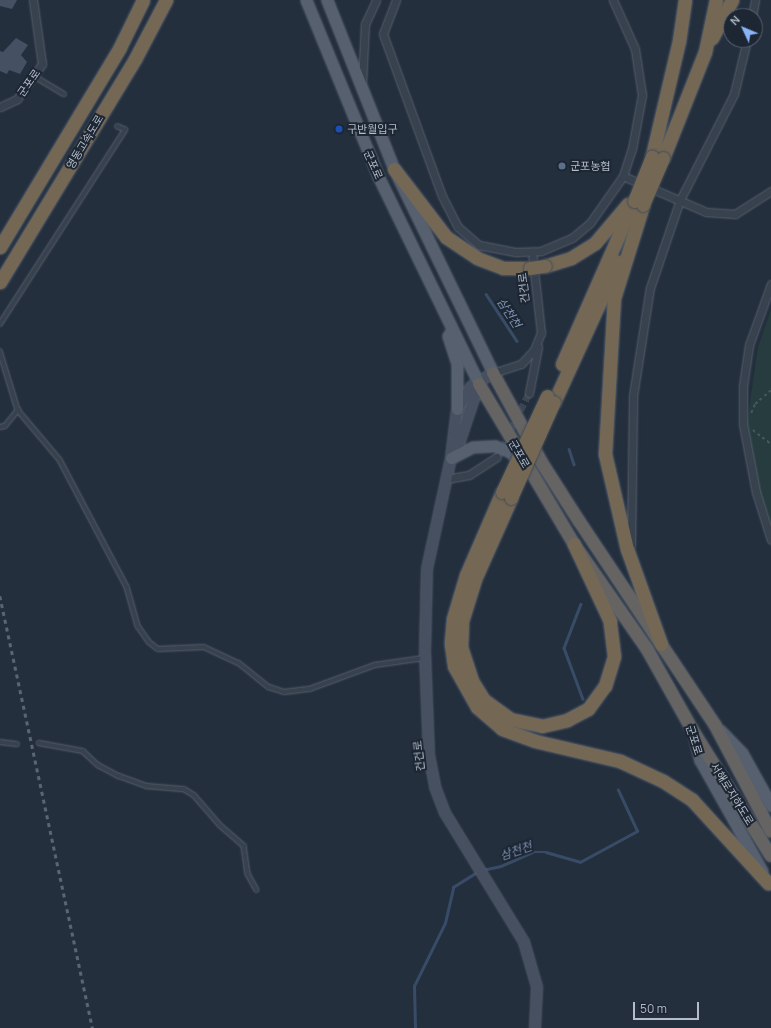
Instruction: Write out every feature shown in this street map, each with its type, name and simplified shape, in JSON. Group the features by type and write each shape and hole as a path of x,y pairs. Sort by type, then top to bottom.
{"highway":[{"name":"영동고속도로","path":"0,247 120,47 143,0"},
{"name":"영동고속도로","path":"0,282 135,60 166,0"},
{"path":"394,169 446,237 477,258 503,268 530,268 545,266 571,258 595,243 642,186 658,157 685,0"},
{"path":"705,52 716,0"},
{"path":"732,0 705,52 639,203 507,495 466,575 453,619 451,644 454,666 477,707 502,729 535,741 620,761 663,781 692,800 770,885"},
{"path":"642,186 639,203 614,298 605,454 613,498 631,561 661,644"},
{"name":"군포로","path":"494,373 542,463 715,725"},
{"name":"군포로","path":"479,384 574,544 647,649 693,731"},
{"path":"507,495 475,579 462,621 461,647 472,681 484,700 510,719 542,726 567,720 588,709 604,686 614,656 610,622 574,544"},
{"name":"서해로지하도로","path":"715,725 771,831"},
{"name":"서해로지하도로","path":"693,731 771,856"}],"main road":[{"name":"군포로","path":"306,0 379,178 479,384"},
{"name":"군포로","path":"327,0 394,169 494,373"},
{"path":"452,330 448,336 457,364 457,408"},
{"name":"건건로","path":"494,373 464,396 457,408 451,458 427,569 425,658 429,755 435,787 445,813 524,942 537,987 535,1028"},
{"name":"건건로","path":"451,458 458,447 479,384"},
{"path":"451,458 473,447 495,446 510,452 530,472"},
{"name":"군포로","path":"715,725 742,753 771,805"},
{"name":"군포로","path":"693,731 700,760 770,885"}],"street":[{"name":"군포로","path":"0,107 17,100 42,64 33,0"},
{"path":"362,88 366,24 376,0"},
{"path":"396,0 383,34 442,196 458,227 479,245 516,252 532,251 572,238 590,223 623,176 632,149 642,94 635,49 613,0"},
{"path":"631,561 633,396 650,288 680,200 734,94 745,48"},
{"path":"623,176 706,212 735,214 771,191"},
{"name":"건건로","path":"494,373 521,364 534,350 541,333 532,251"},
{"path":"771,284 749,345 742,386 743,424 754,484 771,540"},
{"path":"529,393 541,333"},
{"path":"446,480 469,475 497,457"}],"lane":[{"path":"34,76 64,94"},
{"path":"0,324 125,130 118,127"},
{"path":"0,351 18,410 60,460 127,587 138,626 148,642 158,649 204,647 239,663 269,687 284,692 310,689 374,665 425,658"},
{"path":"0,427 5,426 18,410"},
{"path":"0,742 17,744"},
{"path":"39,743 83,750 98,765 119,776 147,786 184,789 194,795 220,825 244,846 248,874 257,890"}],"path":[{"path":"751,419 755,404 771,390"},
{"path":"751,427 760,439 771,444"}],"green space":[{"path":"771,310 771,527 760,492 747,423 758,347"}],"building":[{"path":"0,0 17,0 12,9 0,6"},
{"path":"16,38 28,45 21,55 27,62 20,74 9,70 7,74 0,71 0,51 3,52"}],"waterway":[{"name":"삼천천","path":"486,294 517,341"},
{"name":"삼천천","path":"569,449 574,464"},
{"name":"삼천천","path":"581,604 564,648 583,699"},
{"name":"삼천천","path":"482,870 501,866 532,852 546,852 580,862 637,831 618,790"},
{"name":"삼천천","path":"415,1028 414,986 445,923 453,887 477,872"}],"tunnel":[{"path":"497,457 529,393"}],"railway":[{"path":"0,596 93,1028"}],"place":[{"name":"구반월입구","path":"339,129"},
{"name":"군포농협","path":"562,166"}]}
